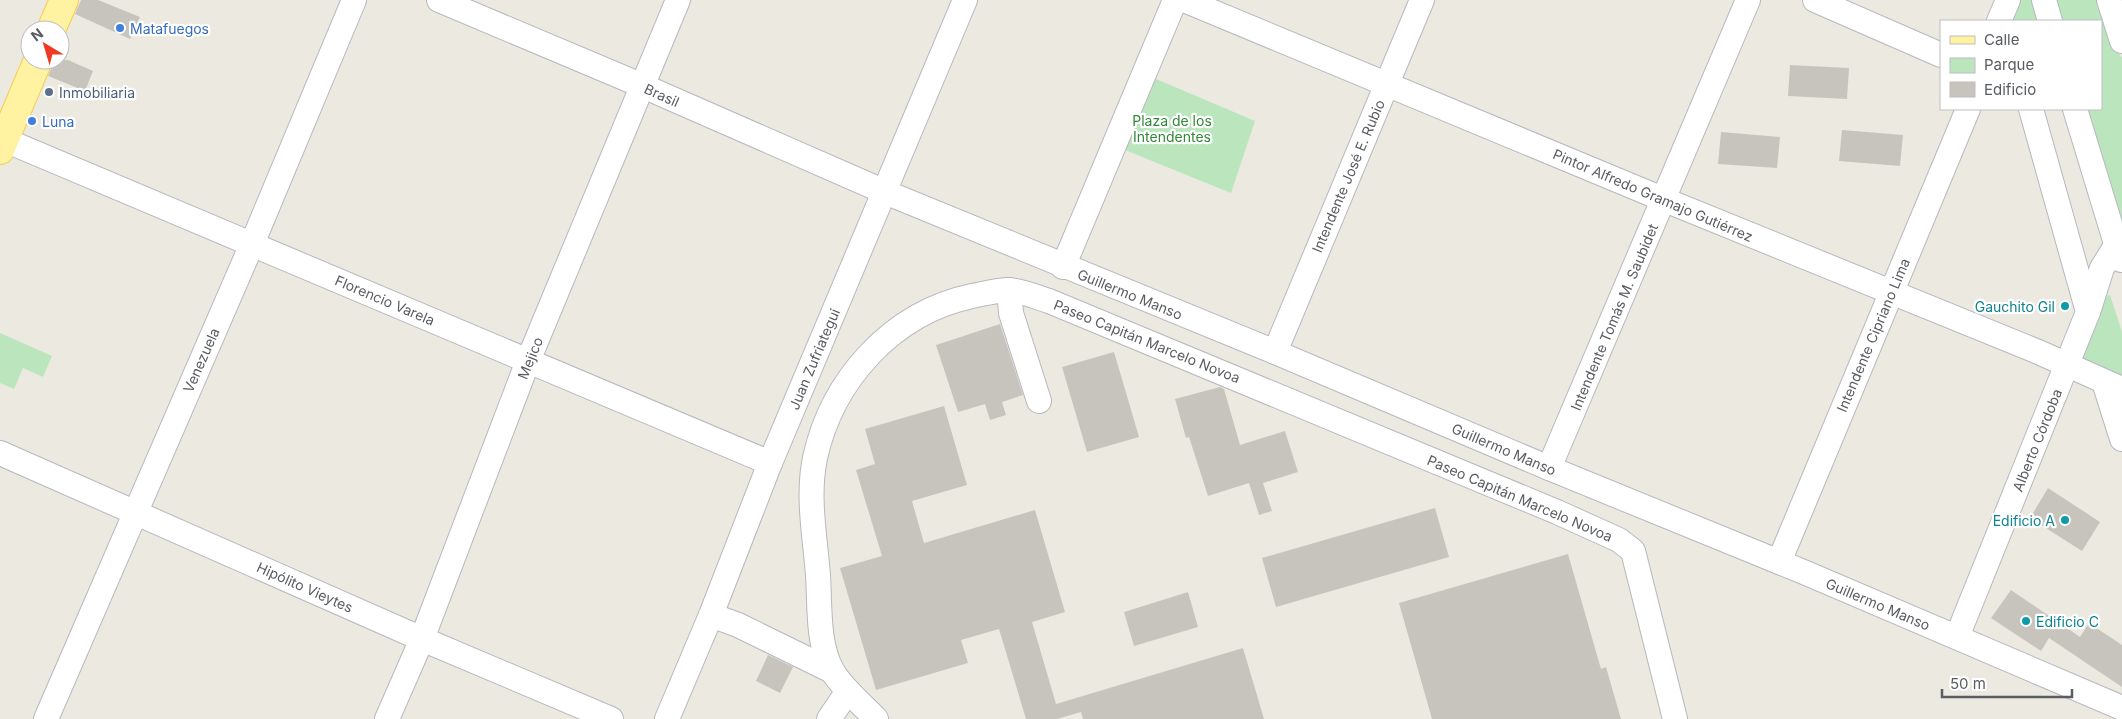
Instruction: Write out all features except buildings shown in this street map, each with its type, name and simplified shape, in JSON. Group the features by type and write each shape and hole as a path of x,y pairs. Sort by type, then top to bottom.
{"main road":[{"path":"55,20 64,0"},
{"path":"1,143 34,70"}],"street":[{"name":"Venezuela","path":"46,719 252,244 354,0"},
{"name":"Brasil","path":"439,0 643,86 885,192"},
{"name":"Mejico","path":"387,719 422,639 528,361 678,0"},
{"name":"Juan Zufriategui","path":"667,719 711,615 770,463 965,0"},
{"path":"1063,267 1175,0"},
{"name":"Pintor Alfredo Gramajo Gutiérrez","path":"1184,0 2067,365 2113,386"},
{"name":"Intendente José E. Rubio","path":"1275,352 1422,0"},
{"name":"Intendente Tomás M. Saubidet","path":"1549,468 1748,0"},
{"path":"1815,0 1940,55"},
{"path":"2044,0 2050,20"},
{"path":"2109,0 2122,41"},
{"name":"Intendente Cipriano Lima","path":"1779,562 1890,292 1968,110"},
{"path":"2031,110 2088,312"},
{"path":"2072,110 2119,255"},
{"name":"Florencio Varela","path":"1,143 252,244 770,463"},
{"name":"Guillermo Manso","path":"885,192 1779,562 2122,708"},
{"name":"Alberto Córdoba","path":"1957,637 2088,312 2102,268 2119,255"},
{"path":"1009,290 1011,313 1039,401"},
{"name":"Paseo Capitán Marcelo Novoa","path":"876,719 848,691 832,671 823,641 812,485 815,458 824,429 835,404 854,373 882,340 940,305 973,296 1009,290 1023,292 1067,308 1557,512 1624,543 1633,552 1674,719"},
{"path":"2113,386 2122,439"},
{"name":"Hipólito Vieytes","path":"0,453 136,511 422,639 611,719"},
{"path":"711,615 738,625 832,671"},
{"path":"829,719 848,691"}],"green space":[{"path":"2019,0 2036,0 2042,20 2010,20"},
{"path":"2054,0 2102,0 2116,48 2122,58 2122,242 2086,110 2102,110 2102,20 2061,20"},
{"name":"Plaza de los Intendentes","path":"1149,76 1255,121 1231,193 1120,148"},
{"path":"2110,295 2122,332 2122,379 2082,360 2105,296"},
{"path":"0,333 52,356 43,377 23,368 14,389 0,383"}],"place":[{"name":"Matafuegos","path":"120,28"},
{"name":"Inmobiliaria","path":"49,92"},
{"name":"Luna","path":"32,121"},
{"name":"Gauchito Gil","path":"2065,306"},
{"name":"Edificio A","path":"2065,520"},
{"name":"Edificio C","path":"2026,621"}]}
